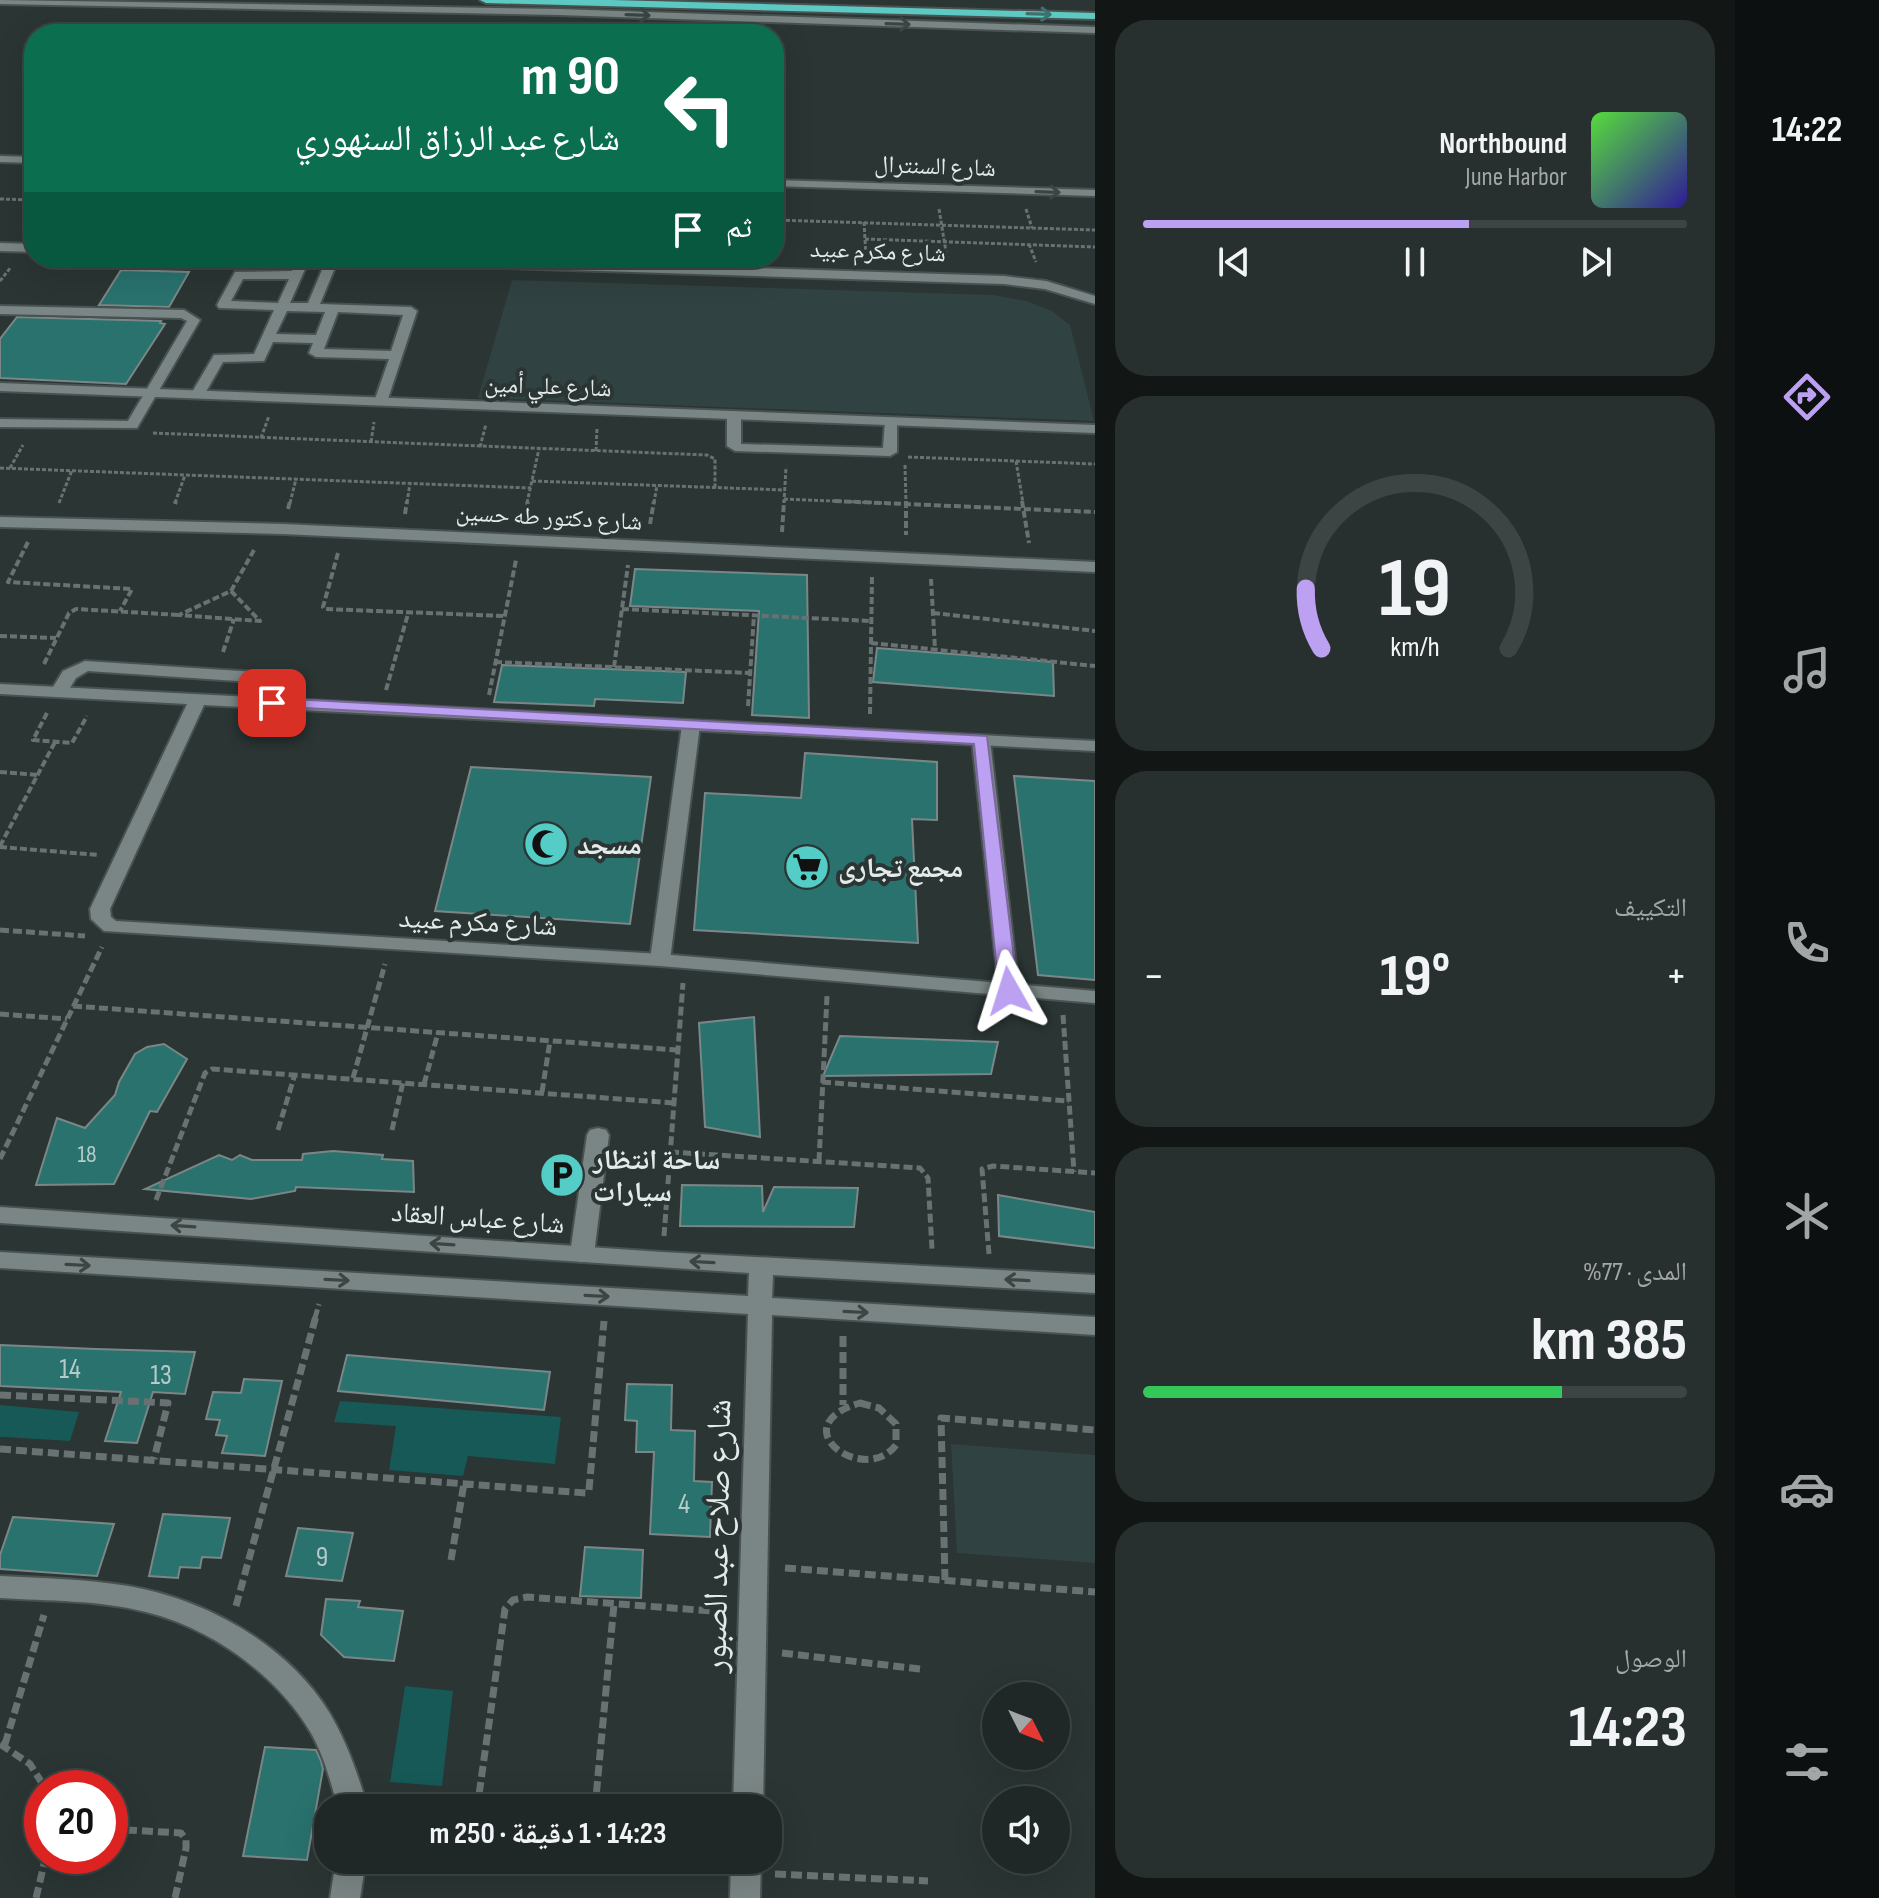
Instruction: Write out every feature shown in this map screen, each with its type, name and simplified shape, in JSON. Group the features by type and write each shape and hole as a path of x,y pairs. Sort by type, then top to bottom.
{"highway":[{"path":"486,0 1095,16"}],"street":[{"path":"0,1 559,12 1095,30"},
{"path":"0,147 24,148"},
{"path":"0,159 24,160"},
{"name":"شارع السنترال","path":"784,171 1095,181"},
{"name":"شارع السنترال","path":"784,183 1095,193"},
{"path":"0,247 24,248"},
{"path":"198,394 219,358 258,358 299,268"},
{"path":"312,308 329,268"},
{"name":"شارع مكرم عبيد","path":"615,268 1004,280 1046,285 1095,300"},
{"path":"296,275 240,274 223,305 411,311 381,402"},
{"path":"333,308 317,354 396,355"},
{"path":"0,310 192,317 194,320 134,423 129,426 0,423"},
{"path":"268,338 321,339"},
{"name":"شارع علي أمين","path":"0,387 1095,429"},
{"path":"734,415 734,446 740,448 890,452 893,451 892,421"},
{"name":"شارع دكتور طه حسين","path":"0,522 265,528 1095,567"},
{"path":"59,692 69,675 85,666 273,678 278,681 279,687 272,703"},
{"path":"0,689 1095,746"},
{"path":"108,932 100,909 198,699"},
{"path":"660,960 691,725"},
{"path":"981,740 1009,991"},
{"name":"شارع مكرم عبيد","path":"108,932 660,960 1095,997"},
{"path":"582,1254 598,1135"},
{"name":"شارع عباس العقاد","path":"0,1215 662,1260 1095,1284"},
{"path":"0,1260 1095,1326"},
{"name":"شارع صلاح عبد الصبور","path":"748,1794 761,1265"},
{"path":"0,1587 146,1601 188,1615 228,1635 275,1669 313,1713 340,1765 349,1794"},
{"path":"345,1898 349,1874"}],"path":[{"path":"935,188 951,279"},
{"path":"0,199 24,200"},
{"path":"784,220 1095,230"},
{"path":"864,222 868,277"},
{"path":"865,239 1095,247"},
{"path":"171,393 152,431 154,433 711,456 715,459 715,488"},
{"path":"485,714 539,449"},
{"path":"905,457 906,556"},
{"path":"1016,461 1032,563"},
{"path":"0,468 531,488"},
{"path":"72,470 8,582 130,588 120,611"},
{"path":"167,526 185,475"},
{"path":"532,481 785,490"},
{"path":"401,534 410,483"},
{"path":"614,667 622,609 657,485"},
{"path":"784,499 1095,512"},
{"path":"179,615 231,591 265,528"},
{"path":"344,532 323,608 504,616"},
{"path":"869,734 872,555"},
{"path":"929,558 935,649"},
{"path":"31,690 71,610 260,621 231,591"},
{"path":"622,609 871,621"},
{"path":"933,613 1095,631"},
{"path":"380,709 408,614"},
{"path":"747,728 754,615"},
{"path":"215,675 234,619"},
{"path":"0,636 56,638"},
{"path":"871,643 1095,666"},
{"path":"495,662 750,673"},
{"path":"59,692 32,740 74,742 99,694"},
{"path":"55,742 0,846 124,857"},
{"path":"0,772 38,775"},
{"path":"0,930 108,932 0,1159"},
{"path":"353,1078 390,944"},
{"path":"662,1260 684,962"},
{"path":"819,1161 828,975"},
{"path":"1061,994 1074,1172"},
{"path":"73,1006 677,1050"},
{"path":"0,1014 67,1019"},
{"path":"424,1084 438,1033"},
{"path":"542,1092 550,1041"},
{"path":"147,1223 205,1073 216,1068 674,1103"},
{"path":"278,1130 295,1074"},
{"path":"392,1130 403,1082"},
{"path":"822,1082 1069,1101"},
{"path":"670,1152 911,1167 926,1173 934,1276"},
{"path":"990,1279 982,1169 993,1166 1095,1173"},
{"path":"228,1635 325,1279"},
{"path":"0,1449 588,1492 606,1296"},
{"path":"843,1311 843,1405"},
{"path":"0,1395 168,1403 154,1459"},
{"path":"843,1405 869,1405 892,1417 899,1430 898,1444 888,1455 871,1460 853,1459 837,1452 826,1440 824,1426 830,1413 843,1405"},
{"path":"945,1580 941,1418 1095,1430"},
{"path":"451,1560 464,1483"},
{"path":"753,1565 1095,1592"},
{"path":"34,1770 2,1744 52,1590"},
{"path":"479,1794 505,1609 513,1600 527,1597 752,1614"},
{"path":"596,1794 614,1604"},
{"path":"751,1650 920,1669"},
{"path":"128,1830 181,1833 186,1840 175,1898"},
{"path":"36,1898 42,1874"},
{"path":"746,1877 928,1881"}],"shaded area":[{"path":"512,280 993,295 1027,301 1052,311 1070,325 1094,421 478,398"},
{"path":"340,1401 561,1417 555,1464 468,1456 463,1476 389,1470 396,1426 334,1422"},
{"path":"0,1405 79,1412 70,1441 0,1437"},
{"path":"951,1444 1095,1455 1095,1563 957,1553"},
{"path":"405,1686 453,1691 442,1786 390,1782"}],"building":[{"path":"121,270 189,272 169,307 99,305"},
{"path":"17,317 161,321 165,324 126,384 0,378 0,339"},
{"path":"635,569 807,575 809,718 752,715 759,611 630,606"},
{"path":"877,648 1053,662 1054,696 873,682"},
{"path":"502,665 686,672 683,703 595,699 594,706 494,702"},
{"name":"مجمع تجارى","path":"805,753 937,762 937,820 912,819 918,943 694,930 705,793 801,798"},
{"name":"مسجد","path":"471,767 651,777 630,924 435,911"},
{"path":"1014,776 1095,781 1095,980 1038,975"},
{"path":"754,1017 760,1137 705,1127 699,1023"},
{"path":"840,1036 998,1042 991,1074 823,1076"},
{"path":"164,1044 187,1059 157,1112 150,1111 114,1184 36,1185 57,1118 85,1128 115,1095 135,1054 147,1047"},
{"path":"333,1151 413,1161 414,1192 296,1187 295,1191 251,1199 145,1189 219,1155 232,1160 240,1155 252,1160 302,1160 303,1154"},
{"path":"682,1185 762,1186 763,1212 774,1187 858,1188 854,1227 680,1226"},
{"path":"998,1195 1095,1212 1095,1248 999,1236"},
{"path":"0,1345 195,1352 185,1394 153,1392 137,1443 105,1441 121,1392 0,1386"},
{"path":"347,1355 550,1372 544,1410 338,1391"},
{"path":"244,1379 282,1381 265,1456 222,1453 227,1436 216,1435 220,1420 206,1419 213,1392 241,1393"},
{"path":"627,1384 672,1385 671,1430 695,1431 694,1481 712,1482 710,1537 650,1534 654,1452 636,1452 637,1421 625,1420"},
{"path":"163,1514 230,1518 221,1558 202,1557 200,1568 180,1567 178,1578 149,1576"},
{"path":"13,1517 114,1524 97,1576 0,1569 0,1555"},
{"path":"298,1528 353,1533 342,1581 286,1576"},
{"path":"585,1547 643,1550 641,1598 580,1596"},
{"path":"326,1599 360,1601 358,1607 403,1611 394,1661 344,1657 321,1635"},
{"path":"265,1747 316,1750 323,1769 319,1794 314,1794 314,1820 307,1860 243,1856"}],"place":[{"name":"مسجد","path":"546,844"},
{"name":"مجمع تجارى","path":"807,867"},
{"name":"ساحة انتظار سيارات","path":"562,1175"}],"route":[{"path":"272,703 981,740 1009,991"}]}
